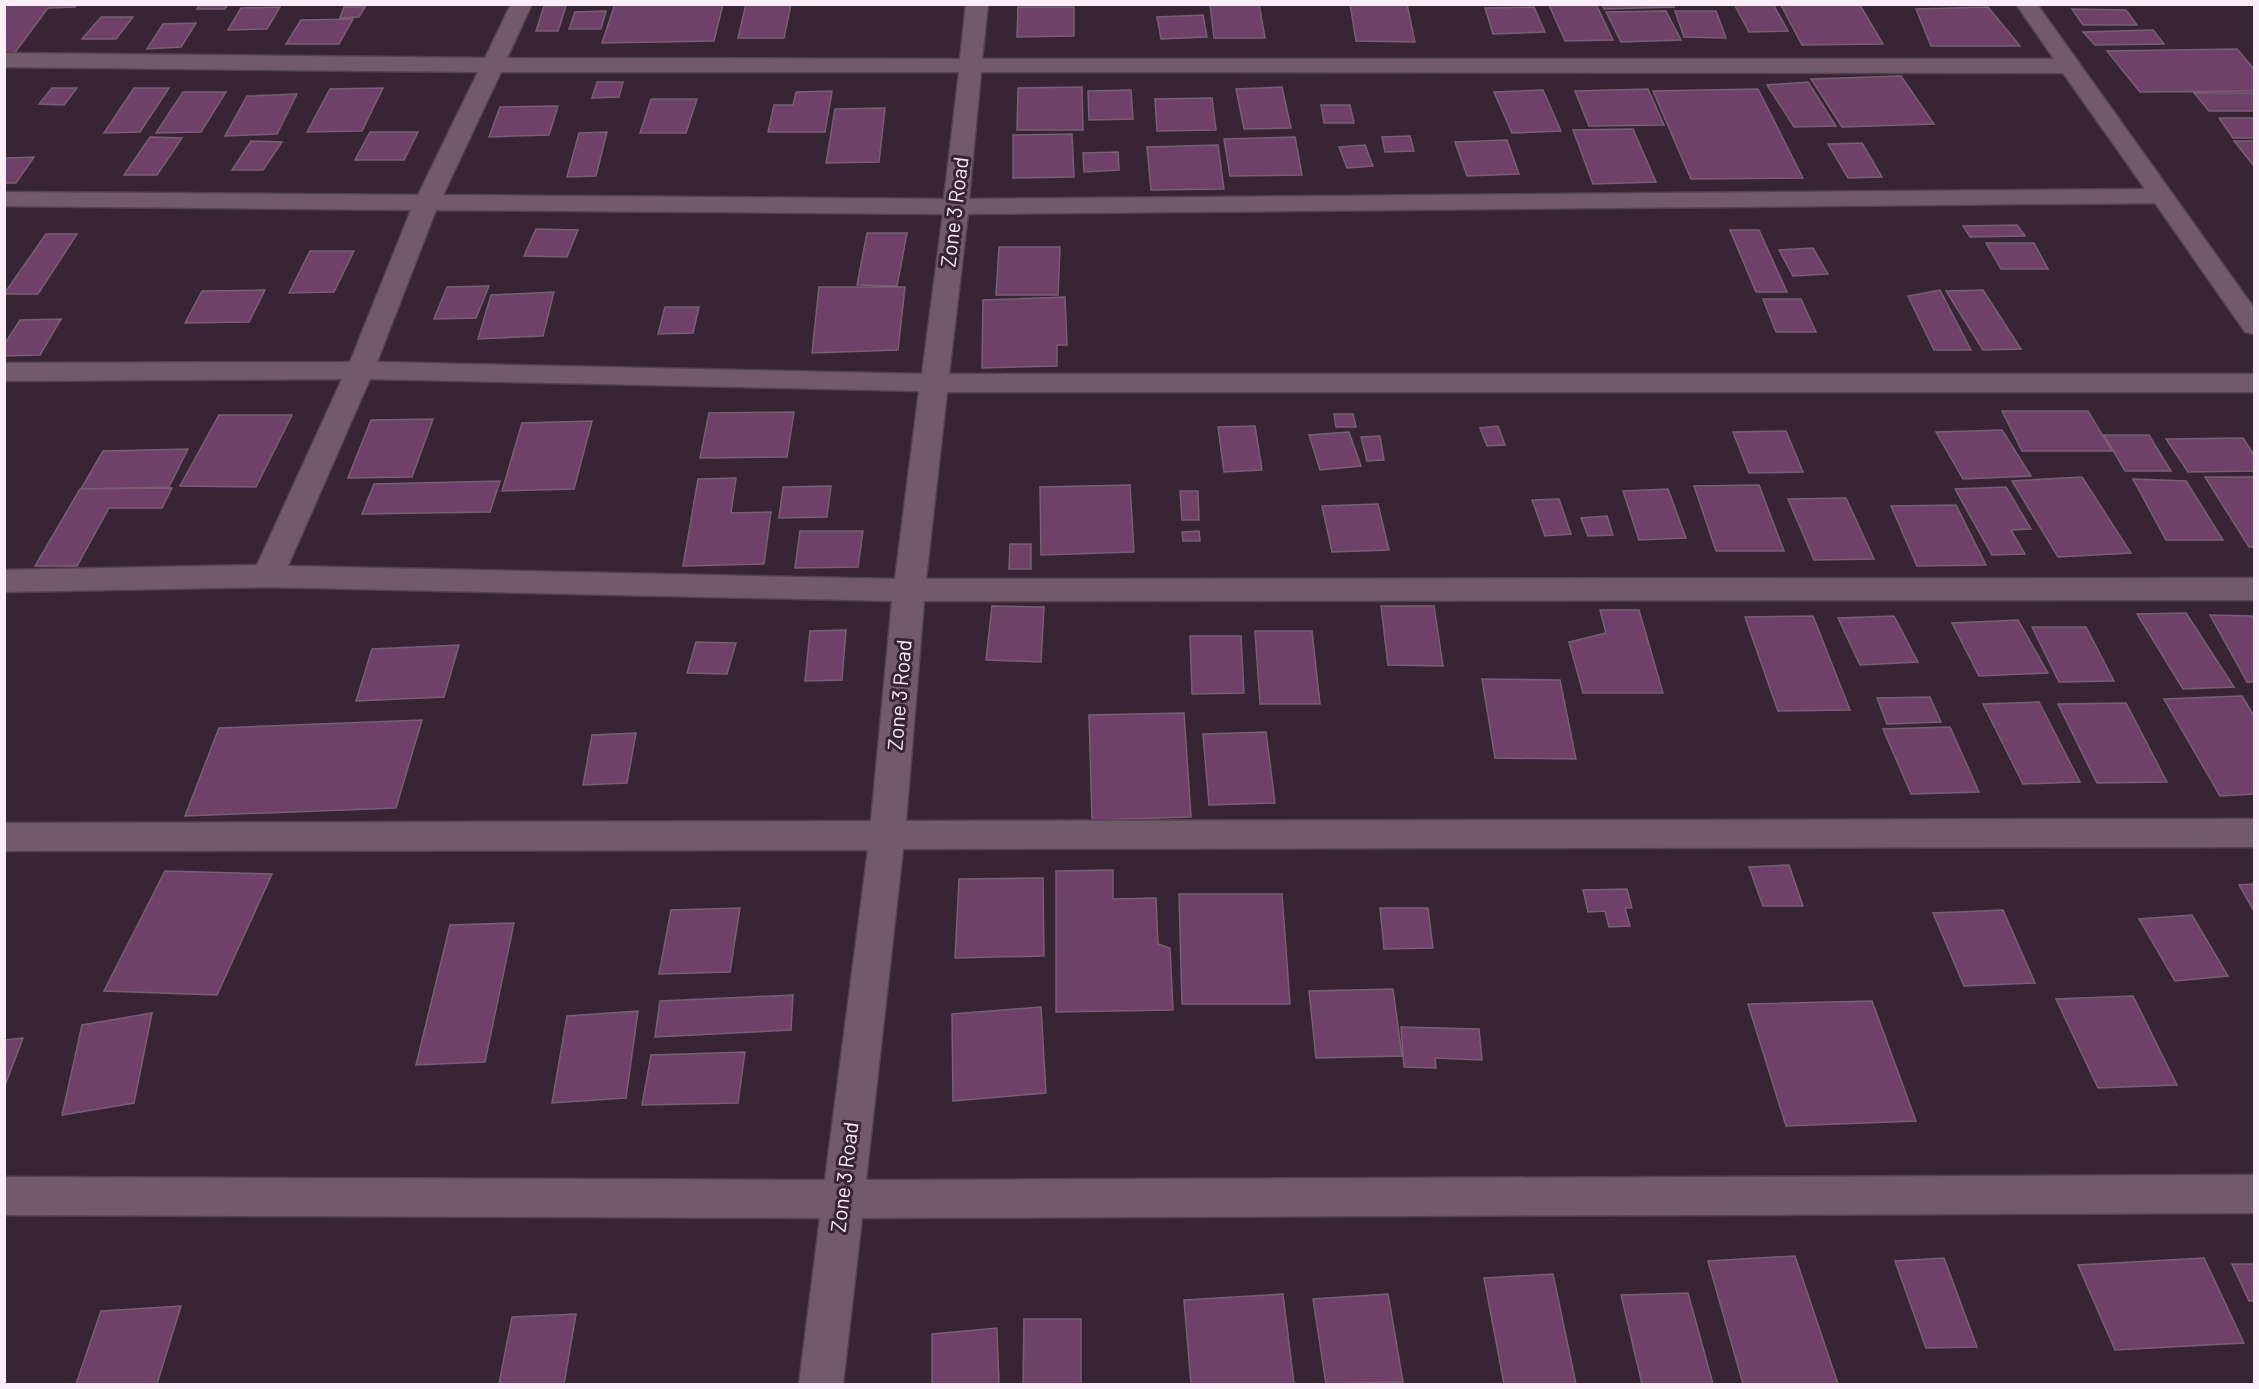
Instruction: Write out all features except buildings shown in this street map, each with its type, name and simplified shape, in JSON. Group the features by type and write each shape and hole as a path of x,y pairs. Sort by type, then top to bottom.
{"street":[{"path":"268,576 360,369 427,202 522,4"},
{"name":"Zone 3 Road","path":"821,1384 887,836 909,590 956,207 977,4"},
{"path":"2026,4 2254,326"},
{"path":"4,60 493,65 2071,66"},
{"path":"4,199 956,207 2163,196"},
{"path":"4,372 360,369 934,383 2254,382"},
{"path":"4,581 268,576 909,590 2254,589"},
{"path":"4,837 2254,833"},
{"path":"4,1196 843,1199 2254,1194"}]}
